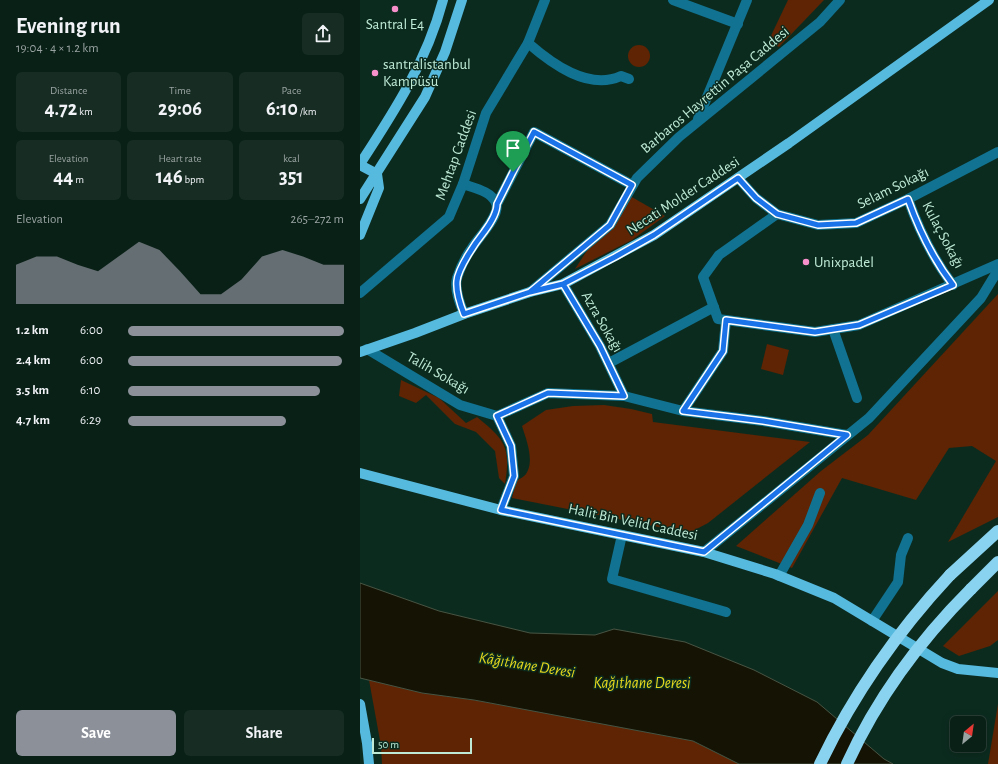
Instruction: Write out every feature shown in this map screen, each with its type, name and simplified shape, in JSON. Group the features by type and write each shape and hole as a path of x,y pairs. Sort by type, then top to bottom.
{"highway":[{"path":"820,764 850,706 882,656 912,617 950,575 982,543 998,531"},
{"path":"847,764 870,720 892,685 926,638 971,588 998,562"}],"main road":[{"path":"377,174 360,165 408,89 431,37 443,0"},
{"path":"360,199 425,97 445,52 462,0"},
{"name":"Necati Molder Caddesi","path":"364,351 464,314 530,292 563,284 654,235 738,178 989,0"},
{"path":"360,235 379,188 377,174"},
{"name":"Halit Bin Velid Caddesi","path":"360,473 501,510 704,552 779,576 834,598 942,663 958,669 998,673"},
{"path":"360,704 369,764"}],"street":[{"name":"Mehtap Caddesi","path":"360,293 449,217 486,113 528,43 545,0"},
{"path":"673,0 738,24"},
{"path":"698,121 747,0"},
{"name":"Barbaros Hayrettin Paşa Caddesi","path":"530,292 610,225 636,178 679,137 820,22 840,0"},
{"path":"528,43 557,66 589,79 614,79 621,76 628,79"},
{"path":"464,314 459,299 457,279 471,249 489,226 497,210 497,204 534,132 632,185"},
{"name":"Selam Sokağı","path":"738,178 756,198 777,214 818,225 856,223 908,199 998,152"},
{"path":"462,184 487,193 497,204"},
{"name":"Kulaç Sokağı","path":"908,199 914,217 930,249 941,269 953,285"},
{"path":"777,214 719,255 704,277 718,319 815,332 859,325 998,264"},
{"path":"704,552 869,418 981,298 998,270"},
{"name":"Azra Sokağı","path":"563,284 600,346 624,396"},
{"path":"609,364 714,307"},
{"path":"683,411 723,351 726,320"},
{"path":"833,329 857,398"},
{"name":"Talih Sokağı","path":"364,351 460,405 497,416"},
{"path":"501,510 514,476 511,446 497,416 548,393 624,396 683,411 763,421 847,435"},
{"path":"779,576 808,525 820,493"},
{"path":"622,535 612,579 726,612"},
{"path":"872,621 898,582 901,555 908,538"}],"shaded area":[{"path":"788,0 824,0 779,47 768,42"},
{"path":"639,45 647,48 650,56 647,64 639,67 631,64 628,56 631,48"},
{"path":"630,196 665,216 632,240 575,269 592,243"},
{"path":"998,294 998,517 948,542 996,461 972,446 949,448 916,500 842,478 792,568 736,546 821,471 868,435"},
{"path":"767,344 789,350 783,375 761,369"},
{"path":"401,380 439,398 466,423 477,417 494,432 504,445 506,453 507,471 505,484 499,478 495,451 476,432 455,424 426,395 416,403 399,396"},
{"path":"604,405 652,414 653,422 810,442 708,523 689,533 512,498 516,481 526,474 530,463 529,450 522,426 546,410 573,406"},
{"path":"998,591 998,640 990,646 959,656 943,646"},
{"path":"369,680 422,693 474,700 693,741 739,764 382,764 381,746"},
{"path":"998,704 998,764 988,764"}],"water":[{"name":"Kağıthane Deresi","path":"360,583 439,611 530,633 595,635 614,629 685,642 754,670 817,702 884,759 893,764 739,764 693,741 474,700 422,693 360,678"}],"place":[{"name":"Santral E4","path":"395,9"},
{"name":"santralistanbul Kampüsü","path":"375,73"},
{"name":"Unixpadel","path":"806,262"}],"route":[{"path":"513,172 497,204 497,210 489,226 471,249 457,279 459,299 464,314 530,292 563,284 586,325 600,346 624,396 548,393 497,416 511,446 514,476 501,510 704,552 737,523 847,435 763,421 683,411 723,351 726,320 815,332 859,325 953,285 941,269 927,243 914,217 908,199 856,223 818,225 777,214 756,198 738,178 654,235 615,257 563,284 530,292 610,225 632,185 534,132 513,172"}],"water label":[{"name":"Kâğıthane Deresi","path":"527,665"}]}
